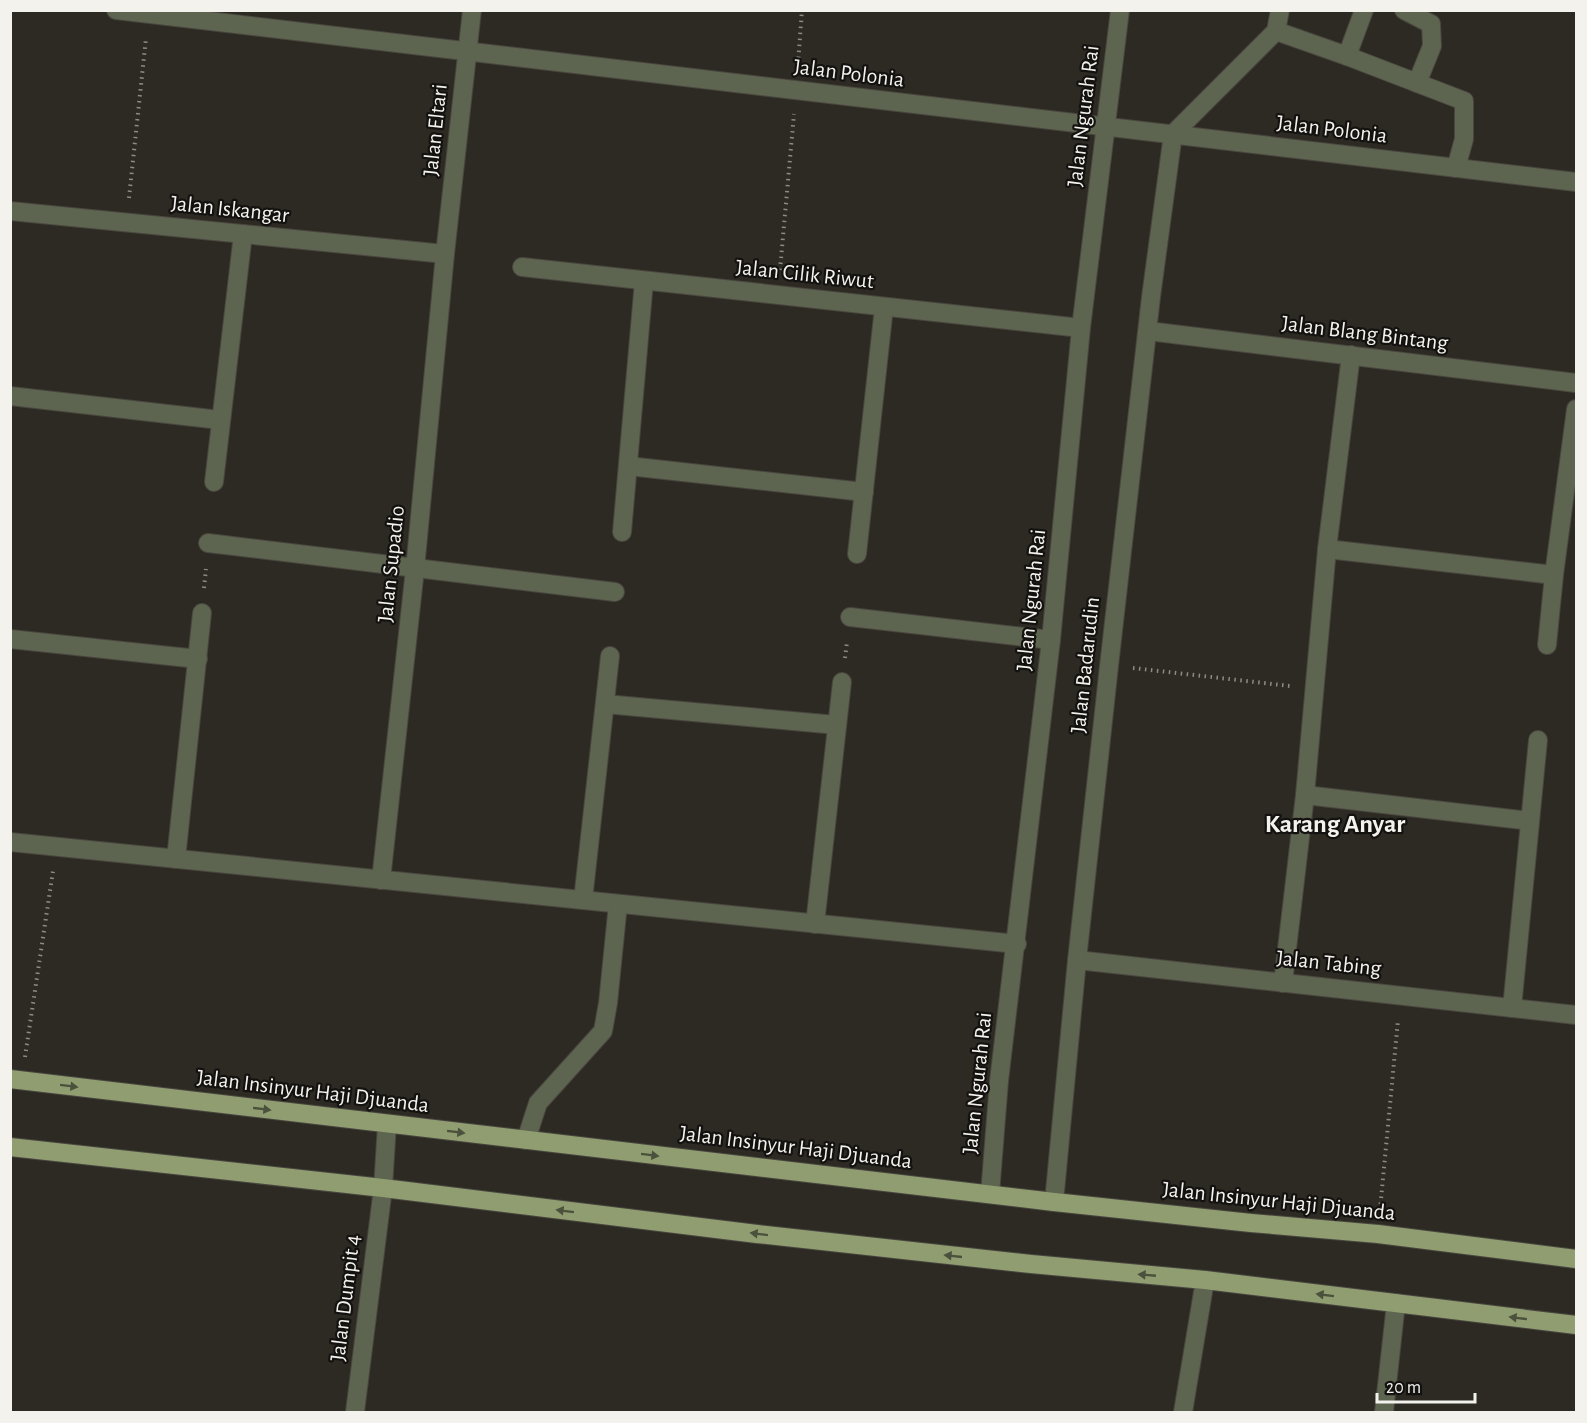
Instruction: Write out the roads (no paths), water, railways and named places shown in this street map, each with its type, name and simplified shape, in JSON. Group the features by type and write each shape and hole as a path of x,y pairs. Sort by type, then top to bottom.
{"main road":[{"name":"Jalan Insinyur Haji Djuanda","path":"16,1080 1054,1202 1251,1224 1378,1234 1576,1259"},
{"path":"10,1147 383,1188 757,1234 1031,1264 1205,1280 1576,1325"}],"street":[{"name":"Jalan Polonia","path":"116,10 1576,182"},
{"name":"Jalan Eltari","path":"445,254 472,10"},
{"name":"Jalan Ngurah Rai","path":"990,1194 999,1081 1017,944 1051,640 1082,328 1120,10"},
{"path":"1173,134 1276,31 1280,10"},
{"path":"1347,56 1365,10"},
{"path":"1404,10 1431,24 1432,46 1417,83"},
{"path":"1276,31 1464,101 1464,139 1456,168"},
{"name":"Jalan Badarudin","path":"1054,1202 1077,960 1109,666 1173,134"},
{"name":"Jalan Iskangar","path":"10,211 445,254"},
{"path":"214,482 243,234"},
{"name":"Jalan Supadio","path":"381,880 416,568 445,254"},
{"name":"Jalan Cilik Riwut","path":"522,267 1082,328"},
{"path":"622,532 644,281"},
{"path":"857,554 884,307"},
{"name":"Jalan Blang Bintang","path":"1148,331 1576,383"},
{"path":"1283,982 1305,795 1327,549 1351,355"},
{"path":"10,396 220,420"},
{"path":"1547,645 1576,409"},
{"path":"627,466 864,492"},
{"path":"208,543 615,592"},
{"path":"1327,549 1554,575"},
{"path":"176,859 202,613"},
{"path":"850,617 1051,640"},
{"path":"10,639 198,659"},
{"path":"583,900 610,656"},
{"path":"815,924 842,681"},
{"path":"605,704 837,725"},
{"path":"1512,1008 1538,740"},
{"path":"1305,795 1530,821"},
{"path":"10,842 1017,944"},
{"path":"526,1140 538,1103 603,1031 618,904"},
{"name":"Jalan Tabing","path":"1077,960 1576,1015"},
{"name":"Jalan Dumpit 4","path":"355,1413 383,1188 387,1124"},
{"path":"1183,1413 1205,1280"},
{"path":"1384,1413 1396,1303"}],"district":[{"name":"Karang Anyar","path":"1335,824"}]}
